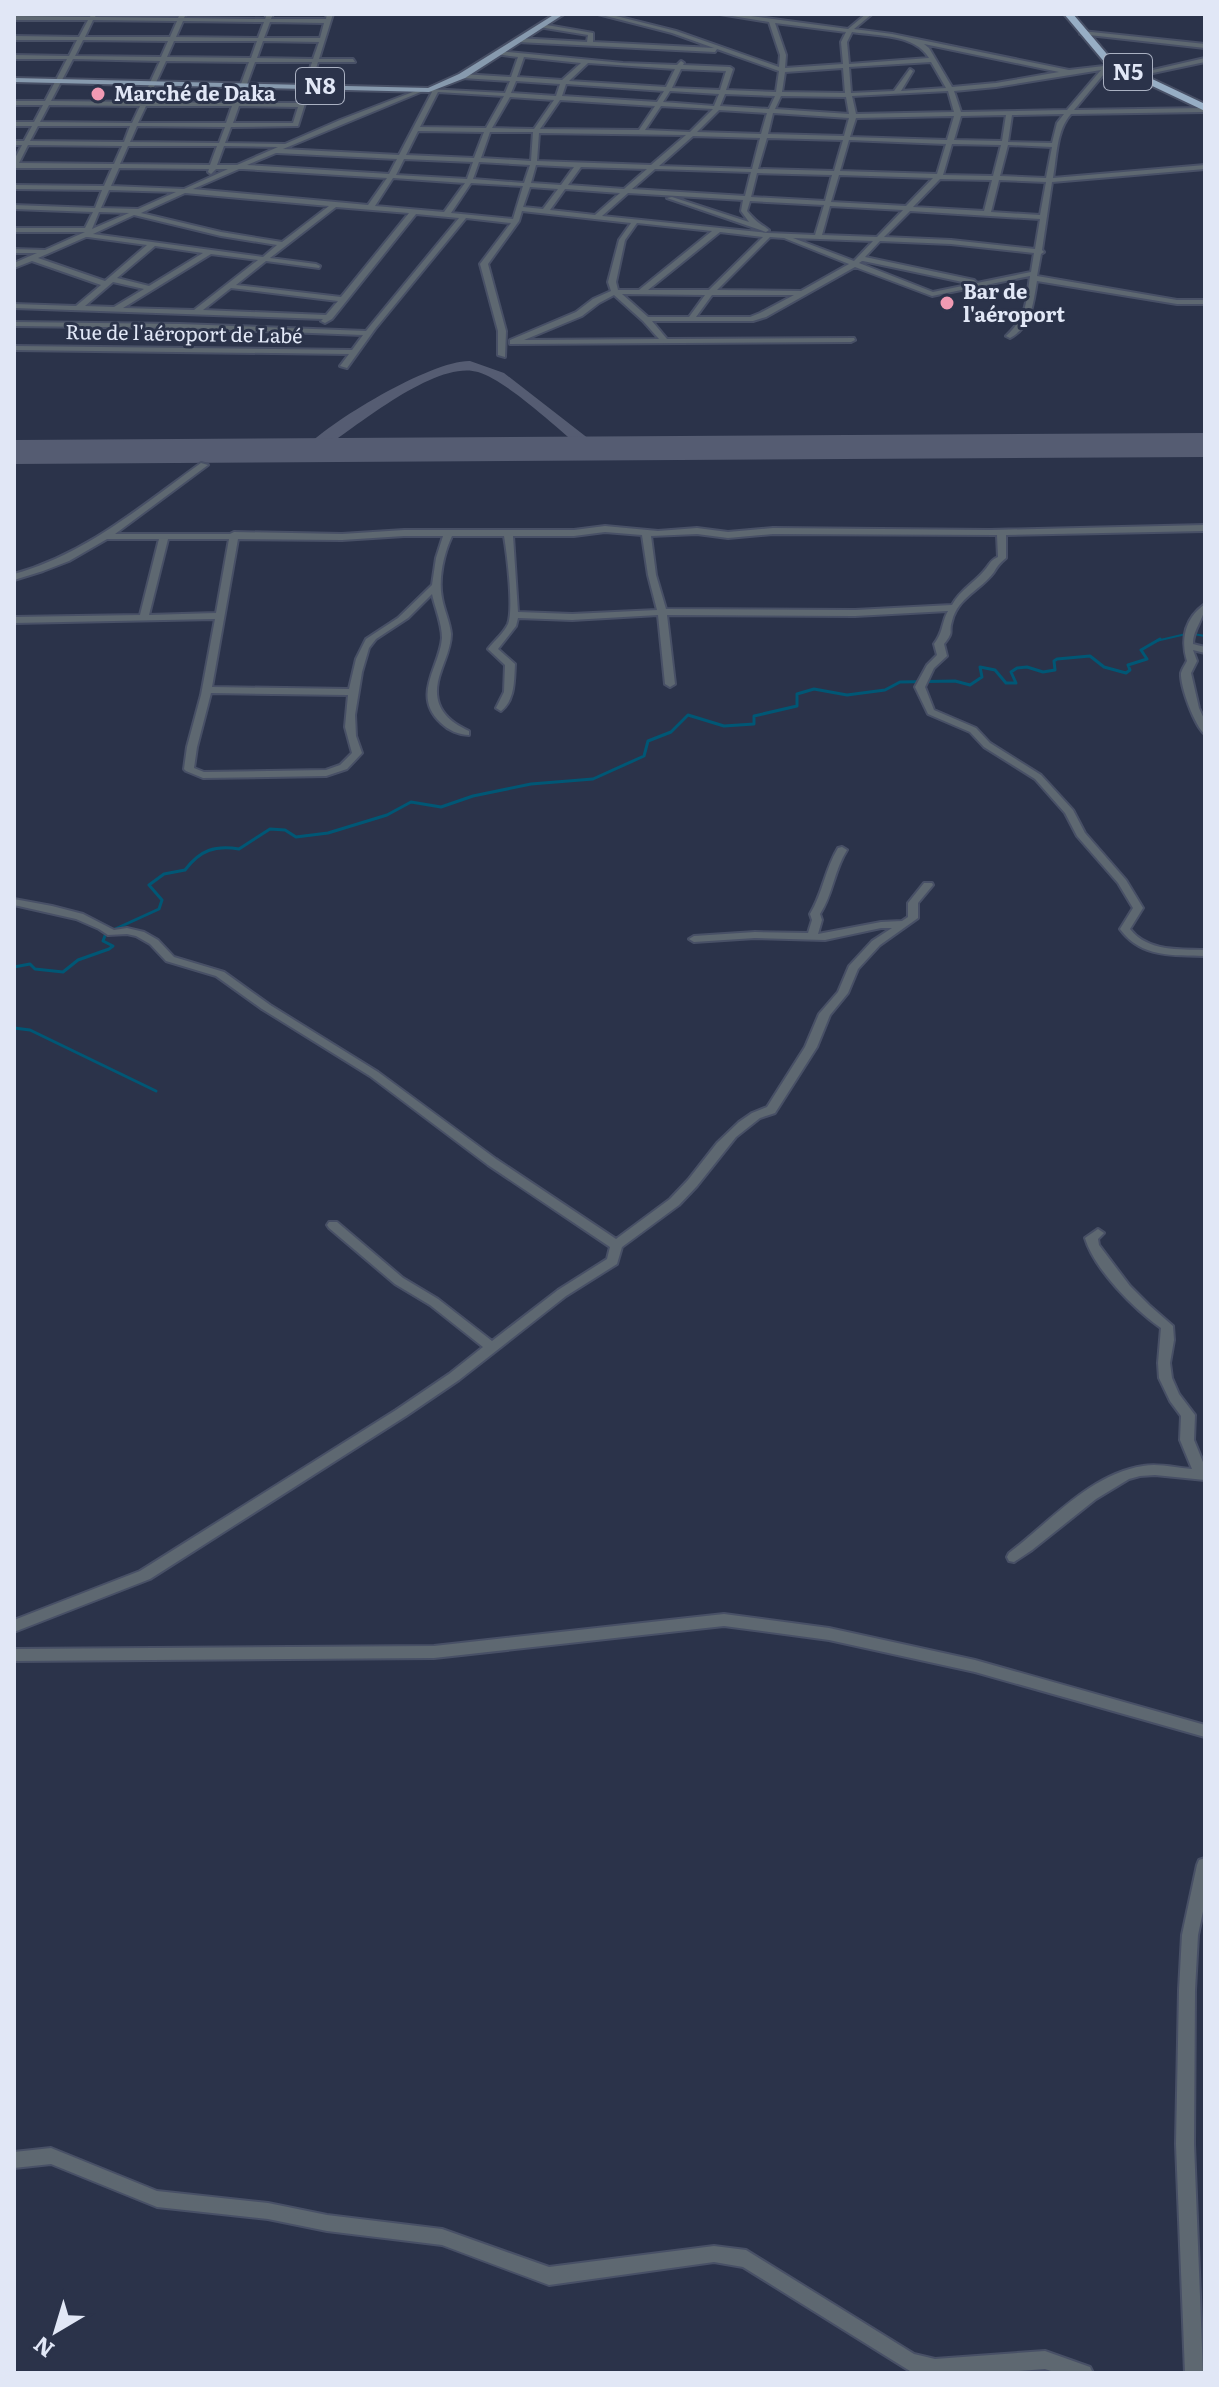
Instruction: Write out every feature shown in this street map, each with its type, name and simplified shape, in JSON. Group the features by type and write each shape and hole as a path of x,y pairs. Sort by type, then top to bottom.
{"highway":[{"name":"N5","path":"1068,14 1109,65 1202,107"}],"main road":[{"name":"N8","path":"14,80 428,91 462,76 560,14"}],"street":[{"path":"601,14 690,37 782,70 933,60"},
{"path":"723,14 850,30 1069,72"},
{"path":"853,14 867,15"},
{"path":"818,236 853,116 844,42 850,30 867,15"},
{"path":"93,16 14,166 243,167 1043,217"},
{"path":"88,232 182,17"},
{"path":"207,183 268,17"},
{"path":"14,18 329,17 296,125 14,124"},
{"path":"756,226 744,211 770,113 779,93 782,70 783,55 772,21"},
{"path":"541,26 593,35 590,44"},
{"path":"1082,33 1205,46"},
{"path":"641,132 669,88 690,37"},
{"path":"14,38 321,40"},
{"path":"518,40 685,50 722,49"},
{"path":"646,319 750,319 859,262 878,238 940,175 951,142 958,114 950,89 926,48 915,41"},
{"path":"498,53 587,61 638,70"},
{"path":"446,215 469,182 488,130 508,94 522,55"},
{"path":"14,57 353,61"},
{"path":"1134,75 1205,60"},
{"path":"587,61 564,82 559,97 536,130 534,161 516,221 484,264 502,331 502,355 521,336 579,314 615,292 804,293"},
{"path":"1193,64 1205,69"},
{"path":"462,76 723,91 848,94 1011,85 1109,65"},
{"path":"1010,336 1020,328 1028,313 1060,123 1109,65"},
{"path":"595,218 716,110 730,69 607,68"},
{"path":"897,92 910,71"},
{"path":"14,266 290,145 428,91 853,116 1202,107"},
{"path":"370,208 391,177 416,129 428,91"},
{"path":"14,103 302,105"},
{"path":"987,213 1005,143 1009,113"},
{"path":"897,144 907,115"},
{"path":"416,129 641,132 846,139 897,144 1055,145"},
{"path":"14,143 290,145"},
{"path":"277,151 579,165 1049,180 1205,167"},
{"path":"545,212 579,165"},
{"path":"14,187 189,191 516,221"},
{"path":"651,192 859,262 932,294 1034,275 1177,302 1205,302"},
{"path":"196,312 334,205"},
{"path":"14,207 140,212 221,234 281,244"},
{"path":"520,209 768,235 878,238 1040,252"},
{"path":"318,330 414,212"},
{"path":"344,366 366,333 413,283 464,216"},
{"path":"635,222 622,240 612,282 615,292 646,319 665,341"},
{"path":"14,230 88,232 316,266"},
{"path":"641,292 718,230"},
{"path":"690,320 710,293 768,235"},
{"path":"77,309 153,244"},
{"path":"14,251 50,251"},
{"path":"115,309 209,252"},
{"path":"33,259 109,282 149,288"},
{"path":"859,262 981,284"},
{"path":"229,286 343,299"},
{"path":"329,317 17,306 14,322 366,333"},
{"path":"62,349 71,325"},
{"path":"174,350 180,326"},
{"path":"513,342 851,340"},
{"name":"Rue de l'aéroport de Labé","path":"14,348 353,352"},
{"path":"14,577 52,565 102,536 204,465"},
{"path":"102,536 342,537 605,529 646,533 697,531 728,535 823,530 1003,533 1205,528"},
{"path":"449,533 441,548 442,563 436,586 446,640 433,677 433,698 438,714 466,733"},
{"path":"646,533 652,575 662,612 670,684"},
{"path":"1003,533 1000,537 1002,558 970,586 947,621 947,634 939,644 942,656 930,667 925,683 920,687 927,696 926,707 973,730 987,745 1038,777 1069,812 1081,834 1122,882 1138,908 1125,929 1130,938 1161,951 1205,953"},
{"path":"501,708 509,692 510,664 493,649 511,628 515,615 510,564 513,552 508,534"},
{"path":"234,535 207,690 189,769 203,775 304,774 340,770 357,753 350,718 360,672 358,663 367,645 402,619 436,586"},
{"path":"144,618 164,537"},
{"path":"1205,607 1186,638 1192,661 1186,673 1186,686 1205,731"},
{"path":"515,615 834,613 954,608"},
{"path":"14,620 219,616"},
{"path":"1186,638 1205,650"},
{"path":"207,690 354,692"},
{"path":"812,937 817,920 815,914 825,899 831,865 842,850"},
{"path":"14,1626 145,1575 401,1413 454,1377 562,1293 613,1261 616,1245 682,1195 732,1133 751,1116 771,1110 811,1047 825,1014 843,993 853,968 876,943 913,918 913,903 928,885"},
{"path":"14,902 63,911 110,931 140,934 154,942 170,959 220,974 266,1007 374,1074 492,1162 616,1245"},
{"path":"694,939 755,935 825,937 881,925 905,924"},
{"path":"333,1225 399,1281 434,1302 490,1346"},
{"path":"1014,1557 1072,1510 1124,1475 1160,1469 1188,1475 1203,1474 1187,1440 1188,1415 1177,1403 1165,1375 1169,1336 1167,1326 1142,1310 1119,1284 1093,1245 1091,1238 1098,1233"},
{"path":"14,1655 434,1652 724,1620 829,1634 975,1666 1205,1731"},
{"path":"1194,2373 1185,2144 1187,1990 1190,1935 1205,1865"},
{"path":"14,2160 51,2156 157,2199 268,2211 327,2223 442,2237 549,2276 714,2254 746,2259 910,2362 935,2368 1045,2360 1084,2373"}],"waterway":[{"path":"1157,641 1186,634"},
{"path":"1193,634 1205,636"},
{"path":"113,930 159,909 162,900 149,885 164,874 185,870 209,850 239,849 270,829 285,830 296,837 328,833 387,815 411,802 441,807 473,796 531,784 593,779 644,756 648,741 671,732 688,715 724,726 754,724 754,716 797,706 797,694 814,689 847,695 885,690 900,682 955,681 970,685 982,677 980,667 995,670 1006,683 1016,683 1011,672 1017,668 1027,667 1043,672 1055,670 1054,661 1057,659 1090,656 1104,667 1126,673 1130,670 1128,665 1147,659 1141,650 1157,641"},
{"path":"14,967 30,964 35,969 63,972 78,960 113,946 103,941 106,933"},
{"path":"14,1028 30,1030 156,1091"}],"taxiway":[{"path":"311,450 419,380 437,371 464,365 482,368 499,376 592,449"}],"runway":[{"path":"14,452 1205,445"}],"place":[{"name":"Marché de Daka","path":"98,94"},
{"name":"Bar de l'aéroport","path":"947,303"}]}
